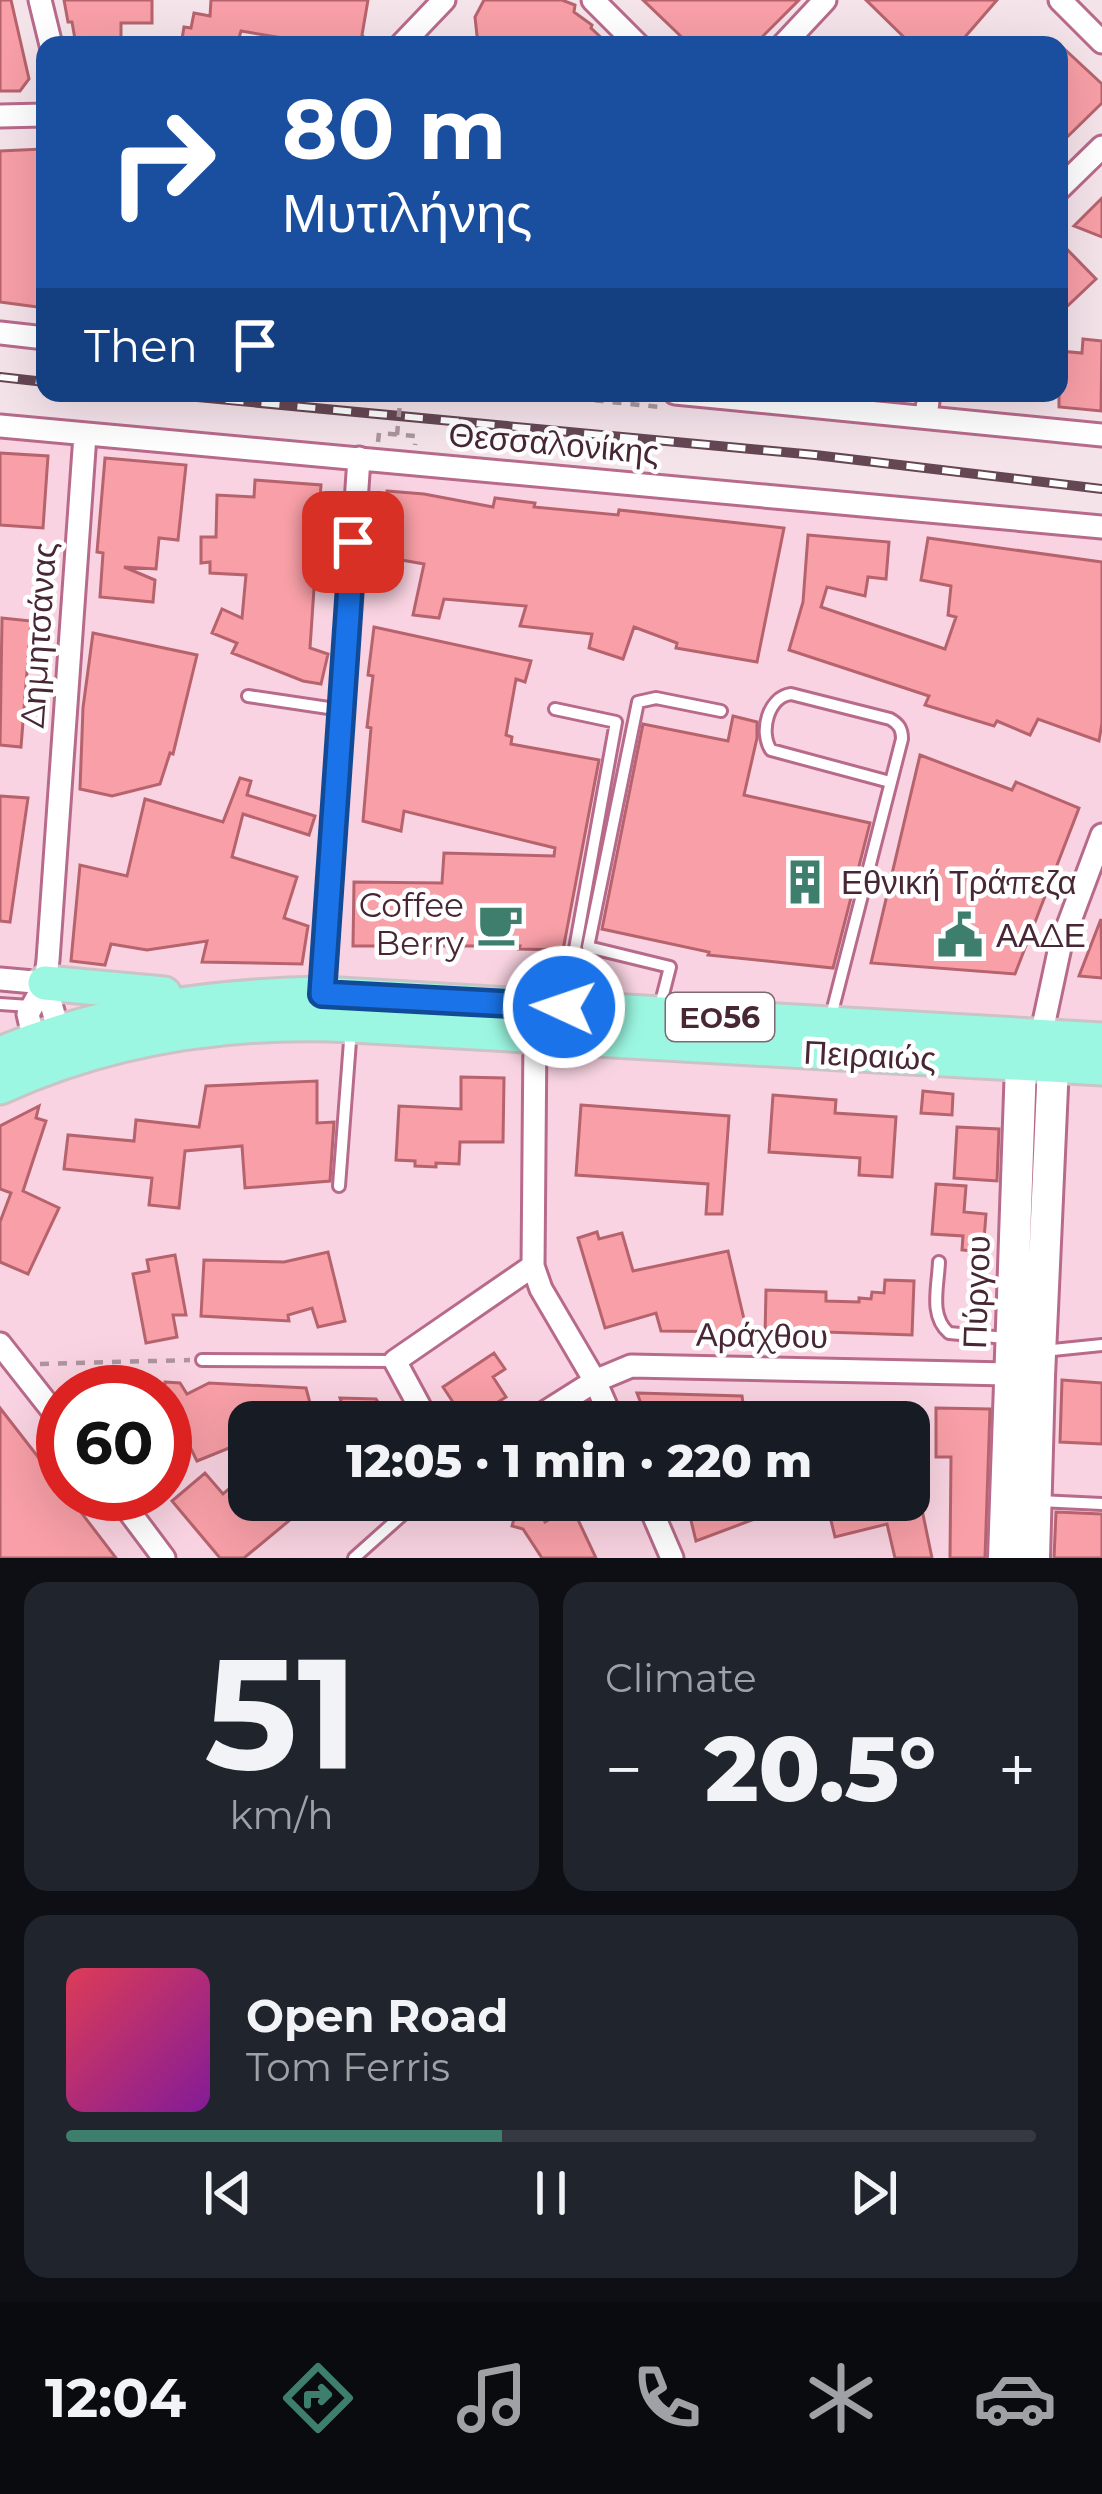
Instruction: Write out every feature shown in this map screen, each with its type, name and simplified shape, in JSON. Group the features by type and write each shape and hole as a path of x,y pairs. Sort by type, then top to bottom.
{"main road":[{"path":"37,994 238,997"},
{"name":"Πειραιώς","path":"0,1087 45,1047 123,1014 238,997 322,994 830,1023 1102,1068"},
{"name":"Πειραιώς","path":"0,1054 274,1024 1038,1055 1102,1040"}],"street":[{"path":"40,0 49,36"},
{"path":"410,36 444,0"},
{"path":"593,0 629,36"},
{"path":"791,36 825,0"},
{"path":"1060,0 1102,42"},
{"path":"0,116 36,116"},
{"path":"1068,180 1102,147"},
{"path":"0,333 36,337"},
{"name":"Θεσσαλονίκης","path":"765,402 1102,435"},
{"path":"926,418 928,402"},
{"name":"Θεσσαλονίκης","path":"0,426 1102,527"},
{"name":"Δημητσάνας","path":"45,1047 37,994 50,936 85,435"},
{"path":"322,994 358,458"},
{"name":"Πύργου","path":"1004,1558 1010,1338 1038,1055 1060,947 1102,835"},
{"path":"0,979 37,994"},
{"path":"535,1035 533,1266 604,1401"},
{"name":"Πύργου","path":"1034,1558 1040,1351 1038,1055"},
{"path":"417,1401 395,1361 533,1266"},
{"path":"0,1344 36,1390"},
{"name":"Αράχθου","path":"563,1401 631,1366 1008,1374"},
{"path":"136,1521 164,1558"},
{"path":"656,1521 672,1558"}],"lane":[{"path":"830,1023 902,739 900,727 896,722 791,694 775,700 765,734 771,750 890,782"},
{"path":"248,696 342,710"},
{"path":"658,1013 670,967 588,947 638,702 656,698 721,711"},
{"path":"555,709 616,722 564,1007"},
{"path":"0,1004 37,994"},
{"path":"339,1186 352,1025"},
{"path":"940,1262 936,1316 942,1328 949,1333 1010,1338"},
{"path":"1040,1351 1102,1345"},
{"path":"202,1360 395,1361"},
{"path":"1036,1500 1102,1504"},
{"path":"354,1558 395,1521"}],"path":[{"path":"397,435 400,402"},
{"path":"379,433 416,436"},
{"path":"16,1364 202,1360"}],"shaded area":[{"path":"0,424 1102,535 1102,1558 0,1558"}],"building":[{"path":"0,0 11,0 29,79 20,91 0,91"},
{"path":"64,0 152,0 152,23 121,23 121,36 74,36 72,22 68,22"},
{"path":"211,0 368,0 363,36 271,36 241,31 240,36 182,36 184,27 191,28 194,13 210,16"},
{"path":"484,0 562,0 575,5 574,12 599,36 477,36 475,17"},
{"path":"643,0 799,0 763,36 681,36"},
{"path":"866,0 997,0 966,36 903,36"},
{"path":"1068,52 1102,84 1102,103 1068,136"},
{"path":"36,149 36,307 0,302 0,151"},
{"path":"1102,198 1102,237 1074,226"},
{"path":"1068,250 1096,279 1068,305"},
{"path":"1083,339 1102,341 1101,411 1059,407 1059,402 1068,402 1068,352 1082,353"},
{"path":"0,453 48,456 43,528 0,525"},
{"path":"105,458 186,465 178,540 159,538 156,569 124,567 155,580 153,602 100,597 103,553 97,552"},
{"path":"255,480 321,485 310,648 328,654 321,684 232,653 237,643 212,633 222,609 242,618 246,575 210,573 210,562 201,563 201,537 216,537 217,495 254,497"},
{"path":"387,491 493,507 495,498 535,503 534,507 618,515 619,510 784,528 757,662 676,648 677,643 634,627 623,659 589,648 592,634 520,626 526,606 444,599 439,618 413,615 424,564 379,556"},
{"path":"808,535 889,542 886,579 868,577 865,596 827,587 821,607 945,649 956,617 948,615 951,586 921,580 928,538 1102,562 1099,741 1038,719 1030,735 997,721 994,726 925,705 929,696 789,650 803,602"},
{"path":"2,618 31,621 21,747 0,745"},
{"path":"374,627 531,661 525,682 516,679 506,735 512,737 511,744 599,760 563,950 353,946 354,882 442,883 444,853 554,856 555,848 404,811 401,831 363,821"},
{"path":"93,633 197,655 173,754 160,784 112,796 80,789 83,708"},
{"path":"733,716 757,722 744,795 870,823 833,968 708,955 602,929 643,724 728,741"},
{"path":"920,755 1012,790 1016,782 1079,808 1015,974 871,963"},
{"path":"240,778 251,781 247,795 315,816 309,835 243,814 232,857 297,877 284,918 308,926 302,964 202,962 207,941 147,950 111,944 105,965 71,961 80,865 127,876 145,799 223,822"},
{"path":"0,796 28,798 10,922 0,921"},
{"path":"1101,919 1102,978 1079,976"},
{"path":"461,1077 504,1078 503,1142 460,1142 459,1164 415,1166 415,1161 396,1160 399,1106 461,1109"},
{"path":"317,1081 317,1123 334,1122 330,1181 245,1188 242,1146 185,1151 179,1208 149,1205 152,1178 64,1169 68,1135 134,1141 136,1120 199,1127 206,1086"},
{"path":"923,1091 953,1094 952,1115 921,1113"},
{"path":"773,1095 836,1100 835,1113 896,1117 892,1177 859,1175 860,1158 769,1152"},
{"path":"581,1105 729,1116 722,1214 706,1214 708,1184 576,1175"},
{"path":"39,1106 36,1118 46,1121 23,1191 59,1208 28,1274 0,1262 0,1222 11,1193 0,1189 0,1126"},
{"path":"957,1127 999,1129 997,1181 954,1178"},
{"path":"936,1184 966,1186 964,1212 986,1214 983,1252 962,1250 963,1236 932,1234"},
{"path":"597,1232 599,1239 622,1233 633,1271 728,1251 747,1332 661,1331 656,1313 605,1328 578,1238"},
{"path":"328,1252 345,1321 318,1327 312,1308 288,1315 289,1321 201,1316 204,1260 284,1262"},
{"path":"175,1255 186,1315 173,1315 177,1337 146,1343 133,1274 149,1271 147,1260"},
{"path":"885,1280 914,1281 912,1335 765,1336 766,1290 826,1292 826,1301 859,1302 859,1298 871,1299 872,1292 884,1293"},
{"path":"494,1353 505,1369 493,1377 506,1397 500,1401 452,1401 443,1387"},
{"path":"1062,1380 1102,1383 1102,1444 1060,1442"},
{"path":"209,1383 306,1388 310,1401 228,1401 228,1448 197,1461 192,1451 192,1392"},
{"path":"637,1393 742,1396 743,1401 640,1401"},
{"path":"0,1408 36,1454 36,1521 88,1521 116,1558 0,1558"},
{"path":"936,1408 990,1409 985,1558 950,1558 951,1457 936,1457"},
{"path":"205,1473 223,1494 228,1490 228,1521 289,1521 244,1558 220,1558 189,1521 192,1484"},
{"path":"1056,1512 1102,1514 1102,1558 1054,1558"},
{"path":"513,1521 579,1521 596,1558 542,1558 523,1529 512,1526"},
{"path":"691,1521 749,1521 696,1541"},
{"path":"831,1521 924,1521 932,1558 895,1558 887,1524 835,1537"}],"railway":[{"path":"0,377 36,381"},
{"path":"250,402 815,455 1102,489"}],"place":[{"name":"Εθνική Τράπεζα","path":"805,882"},
{"name":"Coffee Berry","path":"500,924"},
{"name":"ΑΑΔΕ","path":"960,935"}],"route":[{"path":"353,542 322,994 564,1007"}]}
